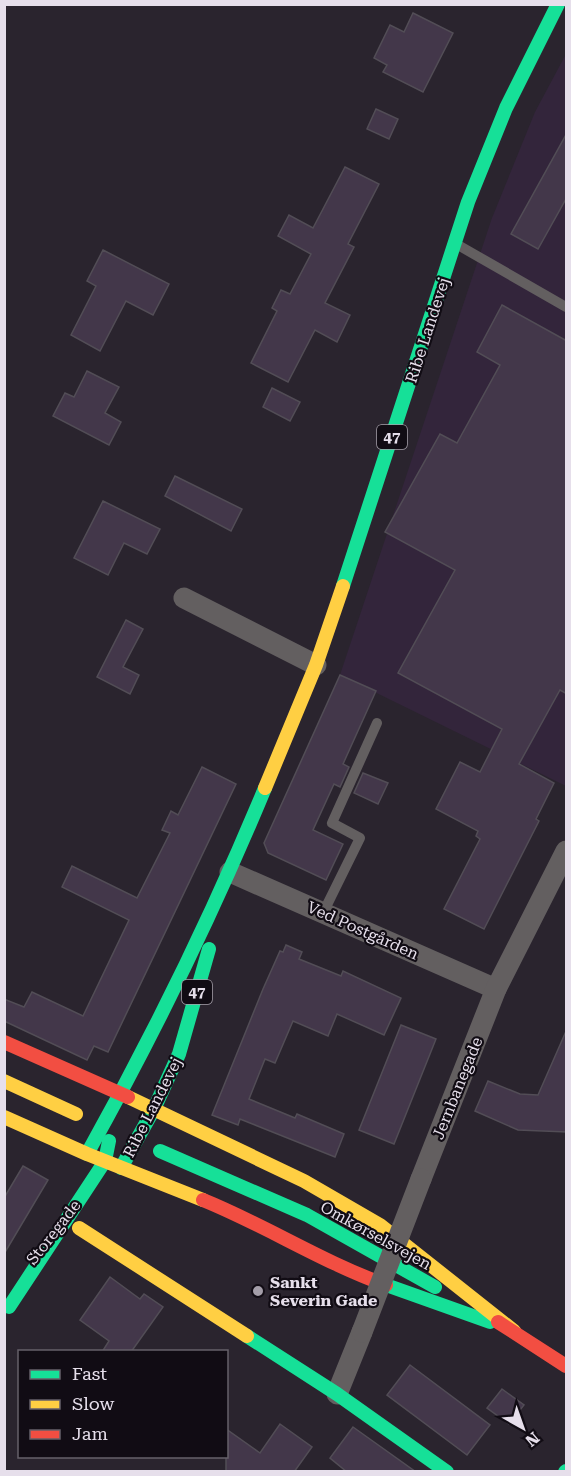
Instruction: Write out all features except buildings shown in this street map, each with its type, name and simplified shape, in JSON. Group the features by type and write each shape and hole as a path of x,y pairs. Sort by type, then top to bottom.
{"main road":[{"name":"Ribe Landevej","path":"84,1159 121,1093 230,872 316,665 468,202 506,108 559,14"},
{"name":"Ribe Landevej","path":"121,1168 154,1109 179,1054 230,872"},
{"path":"167,1034 172,989"},
{"path":"4,1042 121,1093 135,1106 154,1109 304,1180 380,1225 514,1331"},
{"path":"4,1081 76,1114"},
{"path":"7,1310 105,1161 121,1093"},
{"path":"110,1183 121,1168 135,1106"},
{"path":"4,1118 84,1159 105,1161 237,1214 350,1272 514,1331"},
{"name":"Omkørselsvejen","path":"160,1151 307,1215 514,1331 567,1366"},
{"name":"Storegade","path":"7,1310 46,1269 89,1213"},
{"path":"79,1228 337,1394 447,1472"},
{"name":"Storegade","path":"4,1290 33,1246"}],"street":[{"path":"184,598 316,665"},
{"name":"Jernbanegade","path":"337,1394 496,989 567,851"},
{"name":"Ved Postgården","path":"230,872 496,989"}],"lane":[{"path":"455,243 567,307"},
{"path":"323,913 360,838 332,823 377,723"}],"shaded area":[{"path":"566,54 566,786 340,675 492,218 535,112"}],"traffic: fast":[{"path":"343,586 468,202 506,108 558,4"},
{"path":"87,1154 181,974 225,881 265,788"},
{"path":"121,1168 154,1109 179,1054 209,949"},
{"path":"9,1307 105,1161 109,1141"},
{"path":"160,1151 307,1215 435,1287"},
{"path":"386,1285 490,1322"},
{"path":"247,1336 337,1394 447,1472"}],"traffic: slow":[{"path":"265,788 316,665 343,586"},
{"path":"4,1081 76,1114"},
{"path":"128,1097 304,1181 380,1225 514,1331"},
{"path":"4,1117 87,1154 203,1200"},
{"path":"79,1228 247,1336"}],"traffic: jam":[{"path":"4,1042 128,1097"},
{"path":"203,1200 339,1266 386,1285"},
{"path":"498,1322 566,1366"}],"place":[{"name":"Sankt Severin Gade","path":"258,1291"}]}
